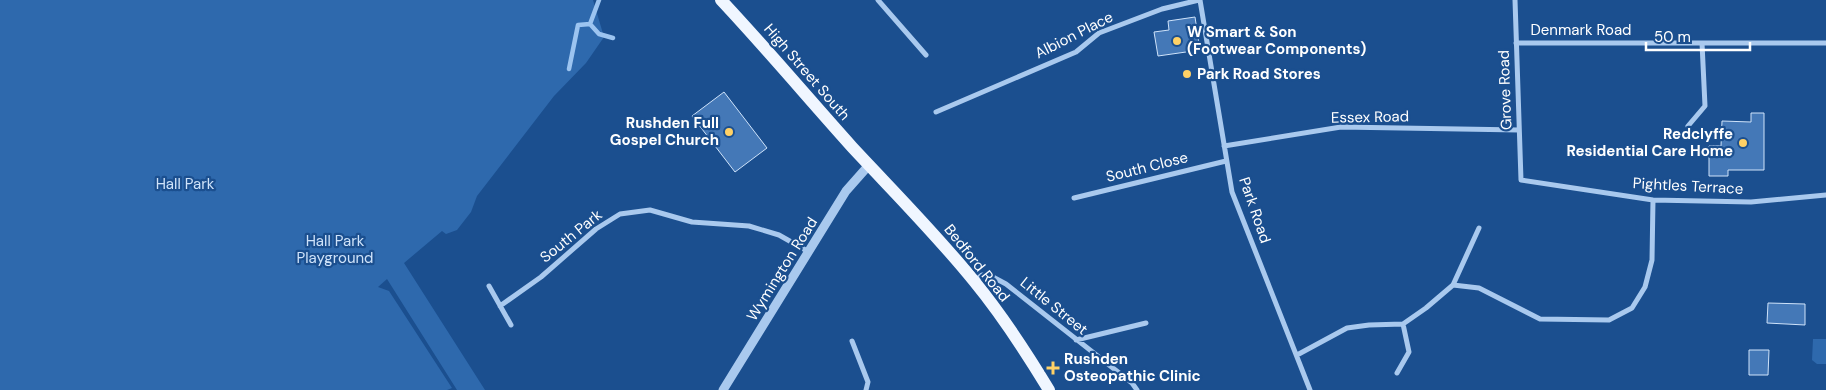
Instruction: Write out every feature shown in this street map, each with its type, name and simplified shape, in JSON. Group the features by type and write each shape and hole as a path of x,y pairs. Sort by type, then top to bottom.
{"main road":[{"name":"High Street South","path":"721,0 869,165"},
{"name":"Bedford Road","path":"869,165 934,234 975,282 1028,355 1048,390"}],"street":[{"path":"878,0 926,56"},
{"name":"Albion Place","path":"936,112 1076,52 1099,33 1162,9 1199,0"},
{"name":"Park Road","path":"1199,0 1232,192 1310,390"},
{"name":"Grove Road","path":"1515,0 1521,180"},
{"name":"Denmark Road","path":"1516,43 1826,43"},
{"path":"1688,126 1705,106 1702,43"},
{"name":"Essex Road","path":"1224,146 1342,127 1519,130"},
{"name":"South Close","path":"1074,198 1226,161"},
{"name":"Wymington Road","path":"723,390 846,191 869,165"},
{"name":"Pightles Terrace","path":"1521,180 1653,200 1751,202 1826,195"},
{"path":"1453,285 1479,288 1540,320 1609,320 1632,308 1645,287 1652,260 1653,200"},
{"name":"South Park","path":"500,306 541,277 596,229 620,214 650,210 692,222 749,226 779,235 809,252"},
{"path":"1297,355 1347,328 1403,324 1426,308 1453,285 1479,228"},
{"name":"Little Street","path":"975,282 982,275 991,276 1006,284 1132,383 1136,390"},
{"path":"488,286 511,325"},
{"path":"1076,340 1146,323"},
{"path":"1397,373 1409,352 1403,324"},
{"path":"852,341 868,382 866,390"}],"green space":[{"name":"Hall Park","path":"0,0 593,0 604,37 586,63 554,96 477,196 471,212 457,230 446,234 442,231 404,263 485,390 457,390 387,279 378,287 389,291 452,388 447,390 0,390"},
{"path":"1813,339 1826,339 1826,364 1817,364 1812,360"}],"building":[{"name":"W Smart & Son (Footwear Components)","path":"1195,17 1200,50 1158,56 1154,32 1169,30 1168,21"},
{"name":"Rushden Full Gospel Church","path":"724,92 767,148 735,172 692,116"},
{"name":"Redclyffe Residential Care Home","path":"1751,113 1764,113 1764,170 1728,170 1728,176 1709,176 1709,146 1721,146 1722,121 1751,122"},
{"path":"1768,303 1805,304 1805,325 1767,323"},
{"path":"1749,350 1769,350 1768,375 1749,375"}],"waterway":[{"path":"569,69 578,25 590,24 599,0"},
{"path":"590,24 599,34 613,38"}],"place":[{"name":"W Smart & Son (Footwear Components)","path":"1177,41"},
{"name":"Park Road Stores","path":"1187,74"},
{"name":"Rushden Full Gospel Church","path":"729,132"},
{"name":"Redclyffe Residential Care Home","path":"1743,143"},
{"name":"Rushden Osteopathic Clinic","path":"1053,368"}],"park label":[{"name":"Hall Park Playground","path":"335,250"}]}
